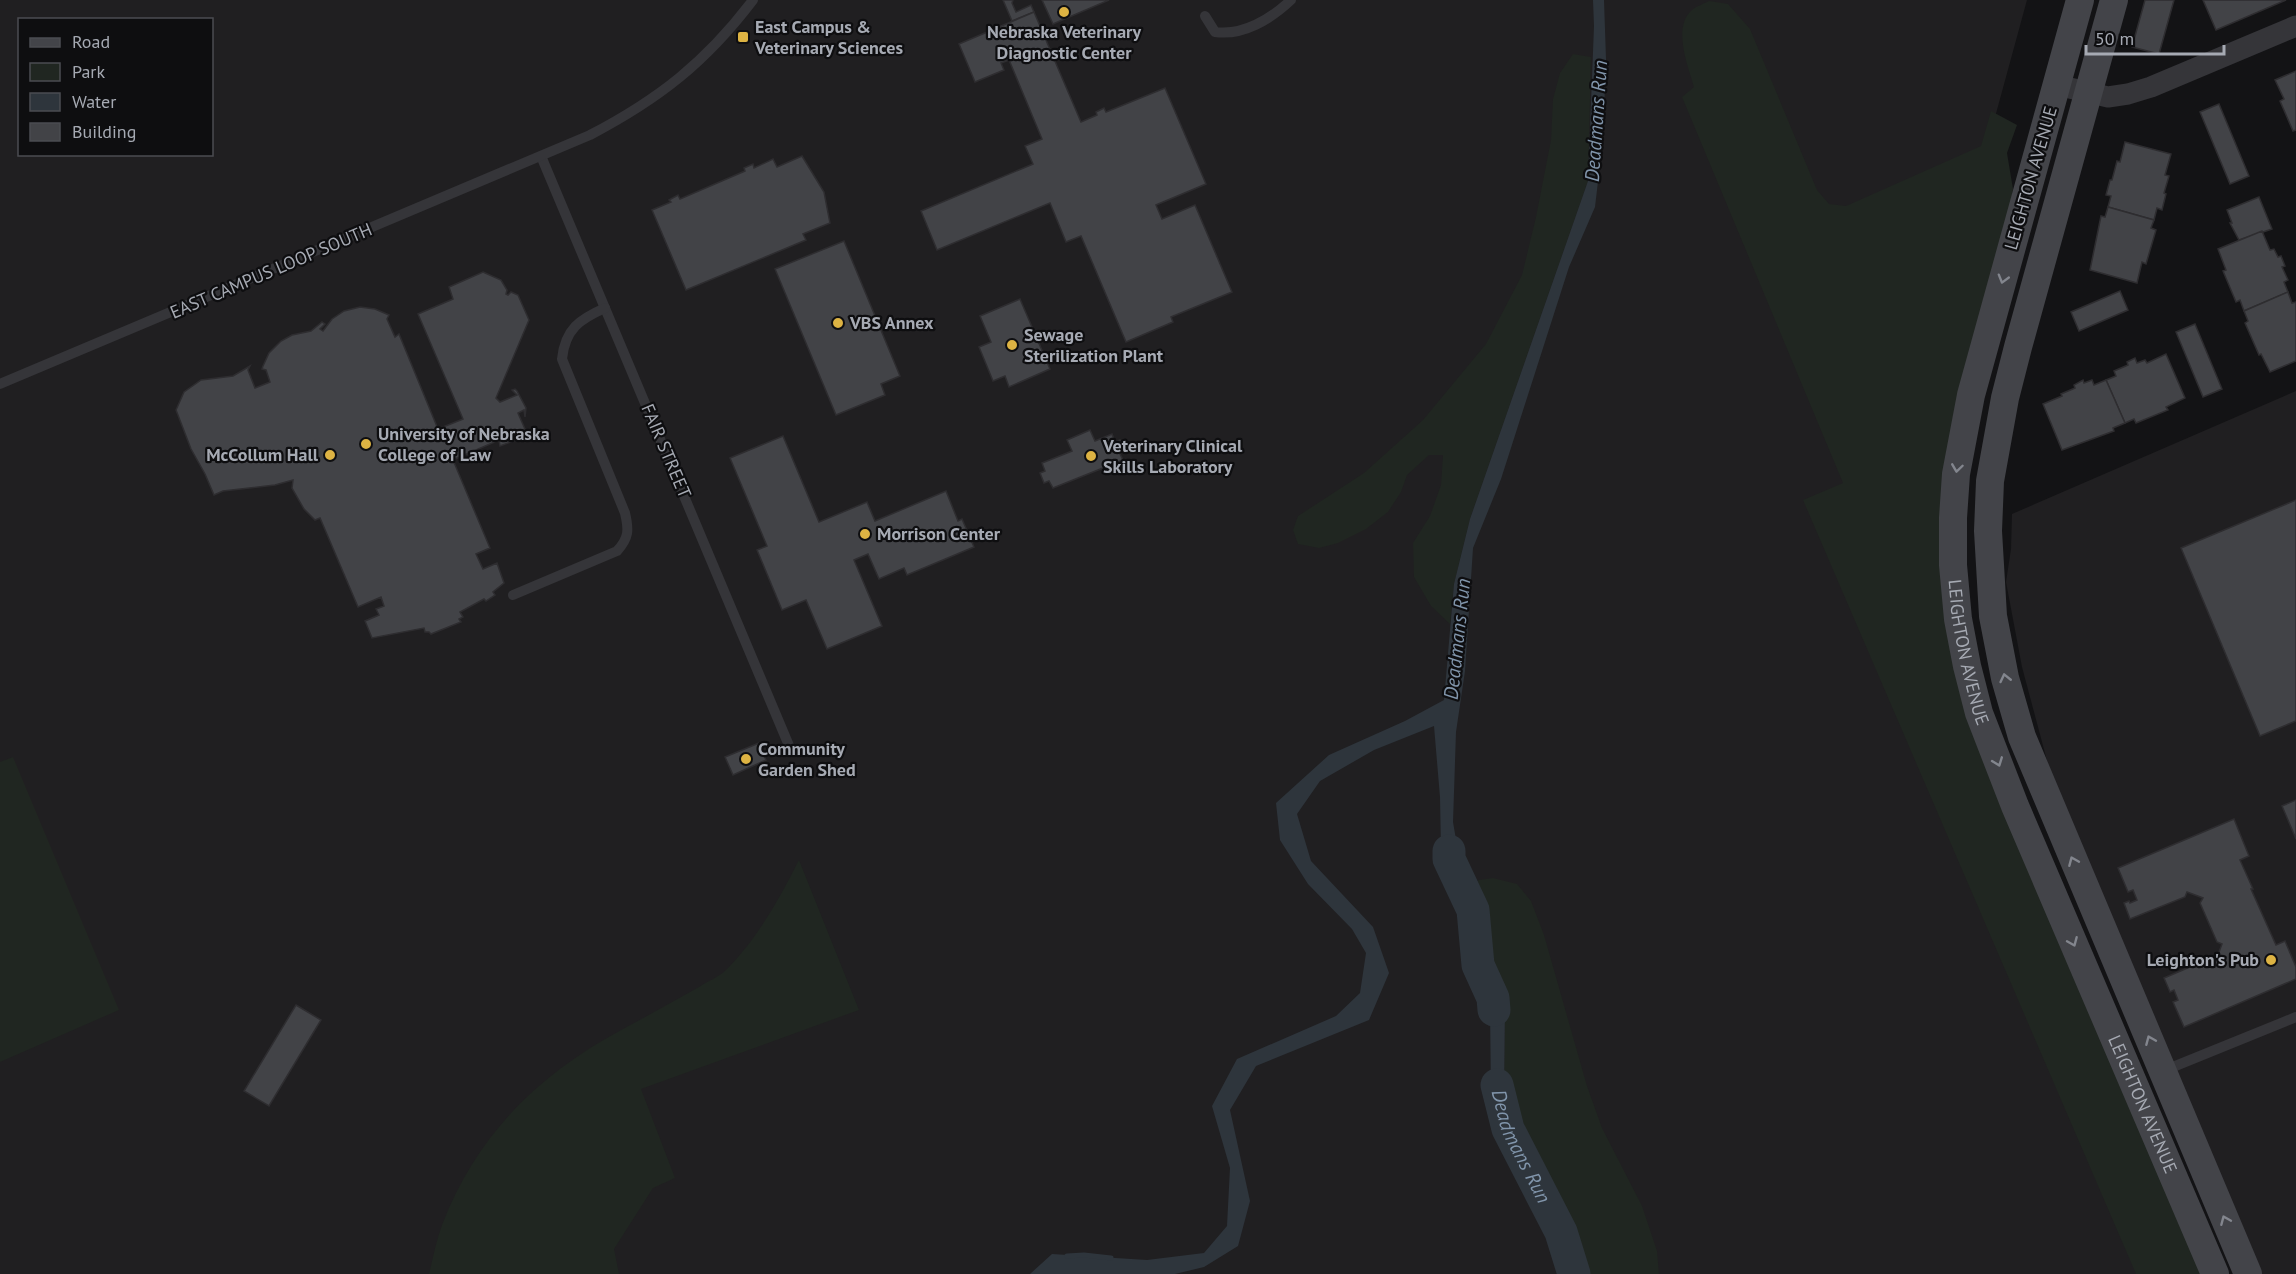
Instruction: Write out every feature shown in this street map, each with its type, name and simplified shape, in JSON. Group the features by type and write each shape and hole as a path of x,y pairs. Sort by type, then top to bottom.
{"main road":[{"name":"LEIGHTON AVENUE","path":"2080,0 1971,395 1963,434 1956,474 1953,518 1953,565 1958,619 1979,712 2015,806 2215,1274"},
{"name":"LEIGHTON AVENUE","path":"2114,0 2018,347 1997,440 1990,481 1988,531 1992,607 2011,702 2022,737 2248,1274"}],"street":[{"path":"2057,85 2108,97 2128,94 2151,87 2296,26"}],"lane":[{"name":"EAST CAMPUS LOOP SOUTH","path":"0,384 590,135 622,118 694,67 753,0"},
{"path":"1205,16 1215,32 1235,32 1269,17 1291,0"},
{"name":"FAIR STREET","path":"541,156 790,748"},
{"path":"513,595 616,551 627,538 629,528 625,513 562,359 567,336 574,328 586,317 606,309"},
{"path":"2163,1071 2296,1017"}],"shaded area":[{"path":"0,0 2027,0 1935,337 1915,434 2140,1274 0,1274"},
{"path":"2296,391 2296,1274 2262,1274 2049,768 2022,667 2006,582 2011,549 2012,514"}],"green space":[{"path":"1709,1 1728,4 1750,29 1817,190 1829,204 1846,206 1981,146 1991,111 2017,125 2007,153 2013,189 1948,612 2201,1274 2136,1274 1803,500 1843,483 1682,97 1694,87 1683,47 1683,26 1692,10"},
{"path":"1573,54 1591,57 1588,181 1470,519 1454,584 1450,624 1431,606 1414,577 1413,543 1430,516 1441,485 1443,455 1429,455 1407,475 1401,492 1388,512 1366,529 1338,543 1319,548 1298,544 1293,530 1298,516 1364,473 1423,420 1486,344 1522,275 1551,140 1553,99 1560,73"},
{"path":"13,757 119,1010 0,1062 0,762"},
{"path":"799,860 859,1010 641,1089 675,1178 653,1188 614,1249 619,1274 429,1274 436,1243 456,1192 473,1162 514,1110 564,1066 623,1029 723,972 738,958 758,931 776,904"},
{"path":"1493,878 1517,884 1531,901 1544,935 1587,1086 1602,1128 1642,1206 1657,1251 1659,1274 1579,1274 1581,1263 1504,1099 1505,1005 1464,890 1479,880"}],"water":[{"path":"1593,0 1604,0 1606,59 1603,139 1595,207 1569,267 1501,479 1473,548 1465,671 1456,732 1453,822 1465,893 1505,1005 1504,1099 1581,1263 1579,1274 1567,1274 1568,1269 1530,1172 1491,1095 1490,1008 1462,907 1441,850 1440,797 1434,726 1374,750 1320,781 1297,814 1311,861 1373,927 1389,973 1369,1020 1256,1066 1230,1110 1250,1201 1238,1246 1204,1267 1175,1274 1030,1274 1052,1254 1147,1260 1204,1253 1227,1226 1230,1168 1212,1106 1237,1059 1336,1016 1360,993 1366,953 1352,929 1308,884 1280,840 1276,803 1329,755 1405,721 1444,700 1454,584 1470,519 1588,181"}],"building":[{"name":"Nebraska Veterinary Diagnostic Center","path":"1003,0 1013,0 1016,12 1031,5 1034,12 1012,21"},
{"name":"Nebraska Veterinary Diagnostic Center","path":"1042,0 1109,0 1053,24"},
{"path":"2145,0 2174,0 2159,54 2132,47"},
{"path":"2203,0 2286,0 2216,30"},
{"path":"1034,12 1081,122 1097,115 1096,112 1104,108 1106,112 1165,88 1206,184 1156,205 1162,219 1195,205 1232,292 1171,317 1173,322 1126,342 1081,236 1066,242 1050,203 937,250 921,211 1033,164 1025,146 1042,139 1009,60 1001,63 1004,70 975,82 959,44"},
{"path":"2296,71 2296,130 2293,131 2280,101 2284,99 2275,80"},
{"path":"2219,104 2249,176 2230,184 2200,112"},
{"path":"2125,142 2171,154 2165,175 2169,176 2162,210 2157,208 2154,220 2108,207 2111,196 2106,195 2117,161 2120,162"},
{"path":"802,156 824,192 830,223 803,234 806,240 686,290 652,210 671,202 669,200 678,195 680,199 745,171 744,168 753,164 754,168 773,159 777,167"},
{"path":"2259,197 2272,229 2239,240 2230,223 2232,223 2227,210"},
{"path":"2108,207 2154,220 2151,228 2156,230 2146,264 2142,262 2137,283 2090,270 2101,216 2105,217"},
{"path":"2262,231 2270,250 2274,249 2278,257 2281,256 2285,266 2282,267 2288,280 2284,282 2288,292 2244,311 2240,300 2236,302 2223,271 2226,270 2218,249"},
{"name":"VBS Annex","path":"844,241 900,376 881,384 885,395 836,415 775,269"},
{"name":"McCollum Hall","path":"483,272 501,280 507,290 506,294 511,292 518,295 529,320 496,398 500,402 517,395 512,390 517,391 526,408 525,417 524,410 518,413 525,429 513,433 516,440 500,446 499,440 453,460 490,548 476,554 483,569 497,563 504,583 493,592 495,595 486,601 484,599 460,612 463,617 459,619 461,622 431,634 425,632 424,628 372,638 365,621 379,615 376,609 384,606 381,597 358,607 320,518 315,520 304,509 292,488 293,480 275,485 223,491 214,495 191,449 176,410 184,392 201,380 233,376 250,366 248,370 255,388 270,382 266,370 262,369 269,353 281,341 292,335 311,331 322,322 325,324 320,329 323,331 332,319 344,311 360,307 375,309 389,315 387,319 395,337 399,334 438,429 463,419 418,314 453,299 449,287"},
{"path":"2120,291 2128,310 2079,331 2071,312"},
{"path":"2288,292 2292,303 2296,302 2296,361 2270,372 2261,354 2259,355 2245,323 2248,321 2244,311"},
{"name":"Sewage Sterilization Plant","path":"1020,299 1050,369 1009,387 1005,376 993,381 979,347 991,342 980,316"},
{"path":"2195,324 2222,389 2203,397 2176,332"},
{"path":"2166,354 2185,398 2166,407 2168,410 2136,423 2134,419 2125,423 2106,380 2116,376 2114,371 2128,365 2127,362 2135,358 2137,363 2145,360 2147,363"},
{"path":"2083,380 2084,383 2092,380 2094,385 2106,380 2125,423 2113,428 2114,431 2062,450 2043,404 2062,396 2061,394 2075,388 2074,385"},
{"name":"Veterinary Clinical Skills Laboratory","path":"1090,430 1095,441 1112,434 1115,442 1120,440 1124,450 1119,452 1123,460 1053,488 1049,481 1044,483 1040,473 1045,471 1042,463 1072,451 1067,440"},
{"name":"Morrison Center","path":"783,436 819,522 867,502 875,521 946,491 958,521 962,519 974,547 907,575 904,568 879,579 868,554 854,560 882,626 827,649 806,600 782,610 757,550 767,546 730,458"},
{"path":"2296,500 2296,721 2260,736 2181,548"},
{"name":"Community Garden Shed","path":"759,743 766,760 733,775 725,757"},
{"path":"2296,800 2296,839 2282,806"},
{"path":"2234,819 2249,856 2240,860 2253,889 2251,889 2276,945 2285,941 2296,967 2296,979 2184,1027 2173,1002 2178,1000 2174,990 2170,992 2164,978 2211,958 2216,960 2222,944 2217,942 2200,903 2203,898 2187,892 2185,897 2130,919 2124,903 2137,900 2133,890 2128,892 2118,868"},
{"path":"296,1005 321,1020 269,1106 244,1091"}],"waterway":[{"name":"Deadmans Run","path":"1449,851 1449,859 1473,910 1478,965 1493,998 1494,1010"},
{"name":"Deadmans Run","path":"1497,1085 1508,1129 1561,1232 1574,1274"},
{"path":"1067,1256 1111,1258"}],"place":[{"name":"Nebraska Veterinary Diagnostic Center","path":"1064,12"},
{"name":"East Campus & Veterinary Sciences","path":"743,37"},
{"name":"VBS Annex","path":"838,323"},
{"name":"Sewage Sterilization Plant","path":"1012,345"},
{"name":"University of Nebraska College of Law","path":"366,444"},
{"name":"McCollum Hall","path":"330,455"},
{"name":"Veterinary Clinical Skills Laboratory","path":"1091,456"},
{"name":"Morrison Center","path":"865,534"},
{"name":"Community Garden Shed","path":"746,759"},
{"name":"Leighton's Pub","path":"2271,960"}]}
